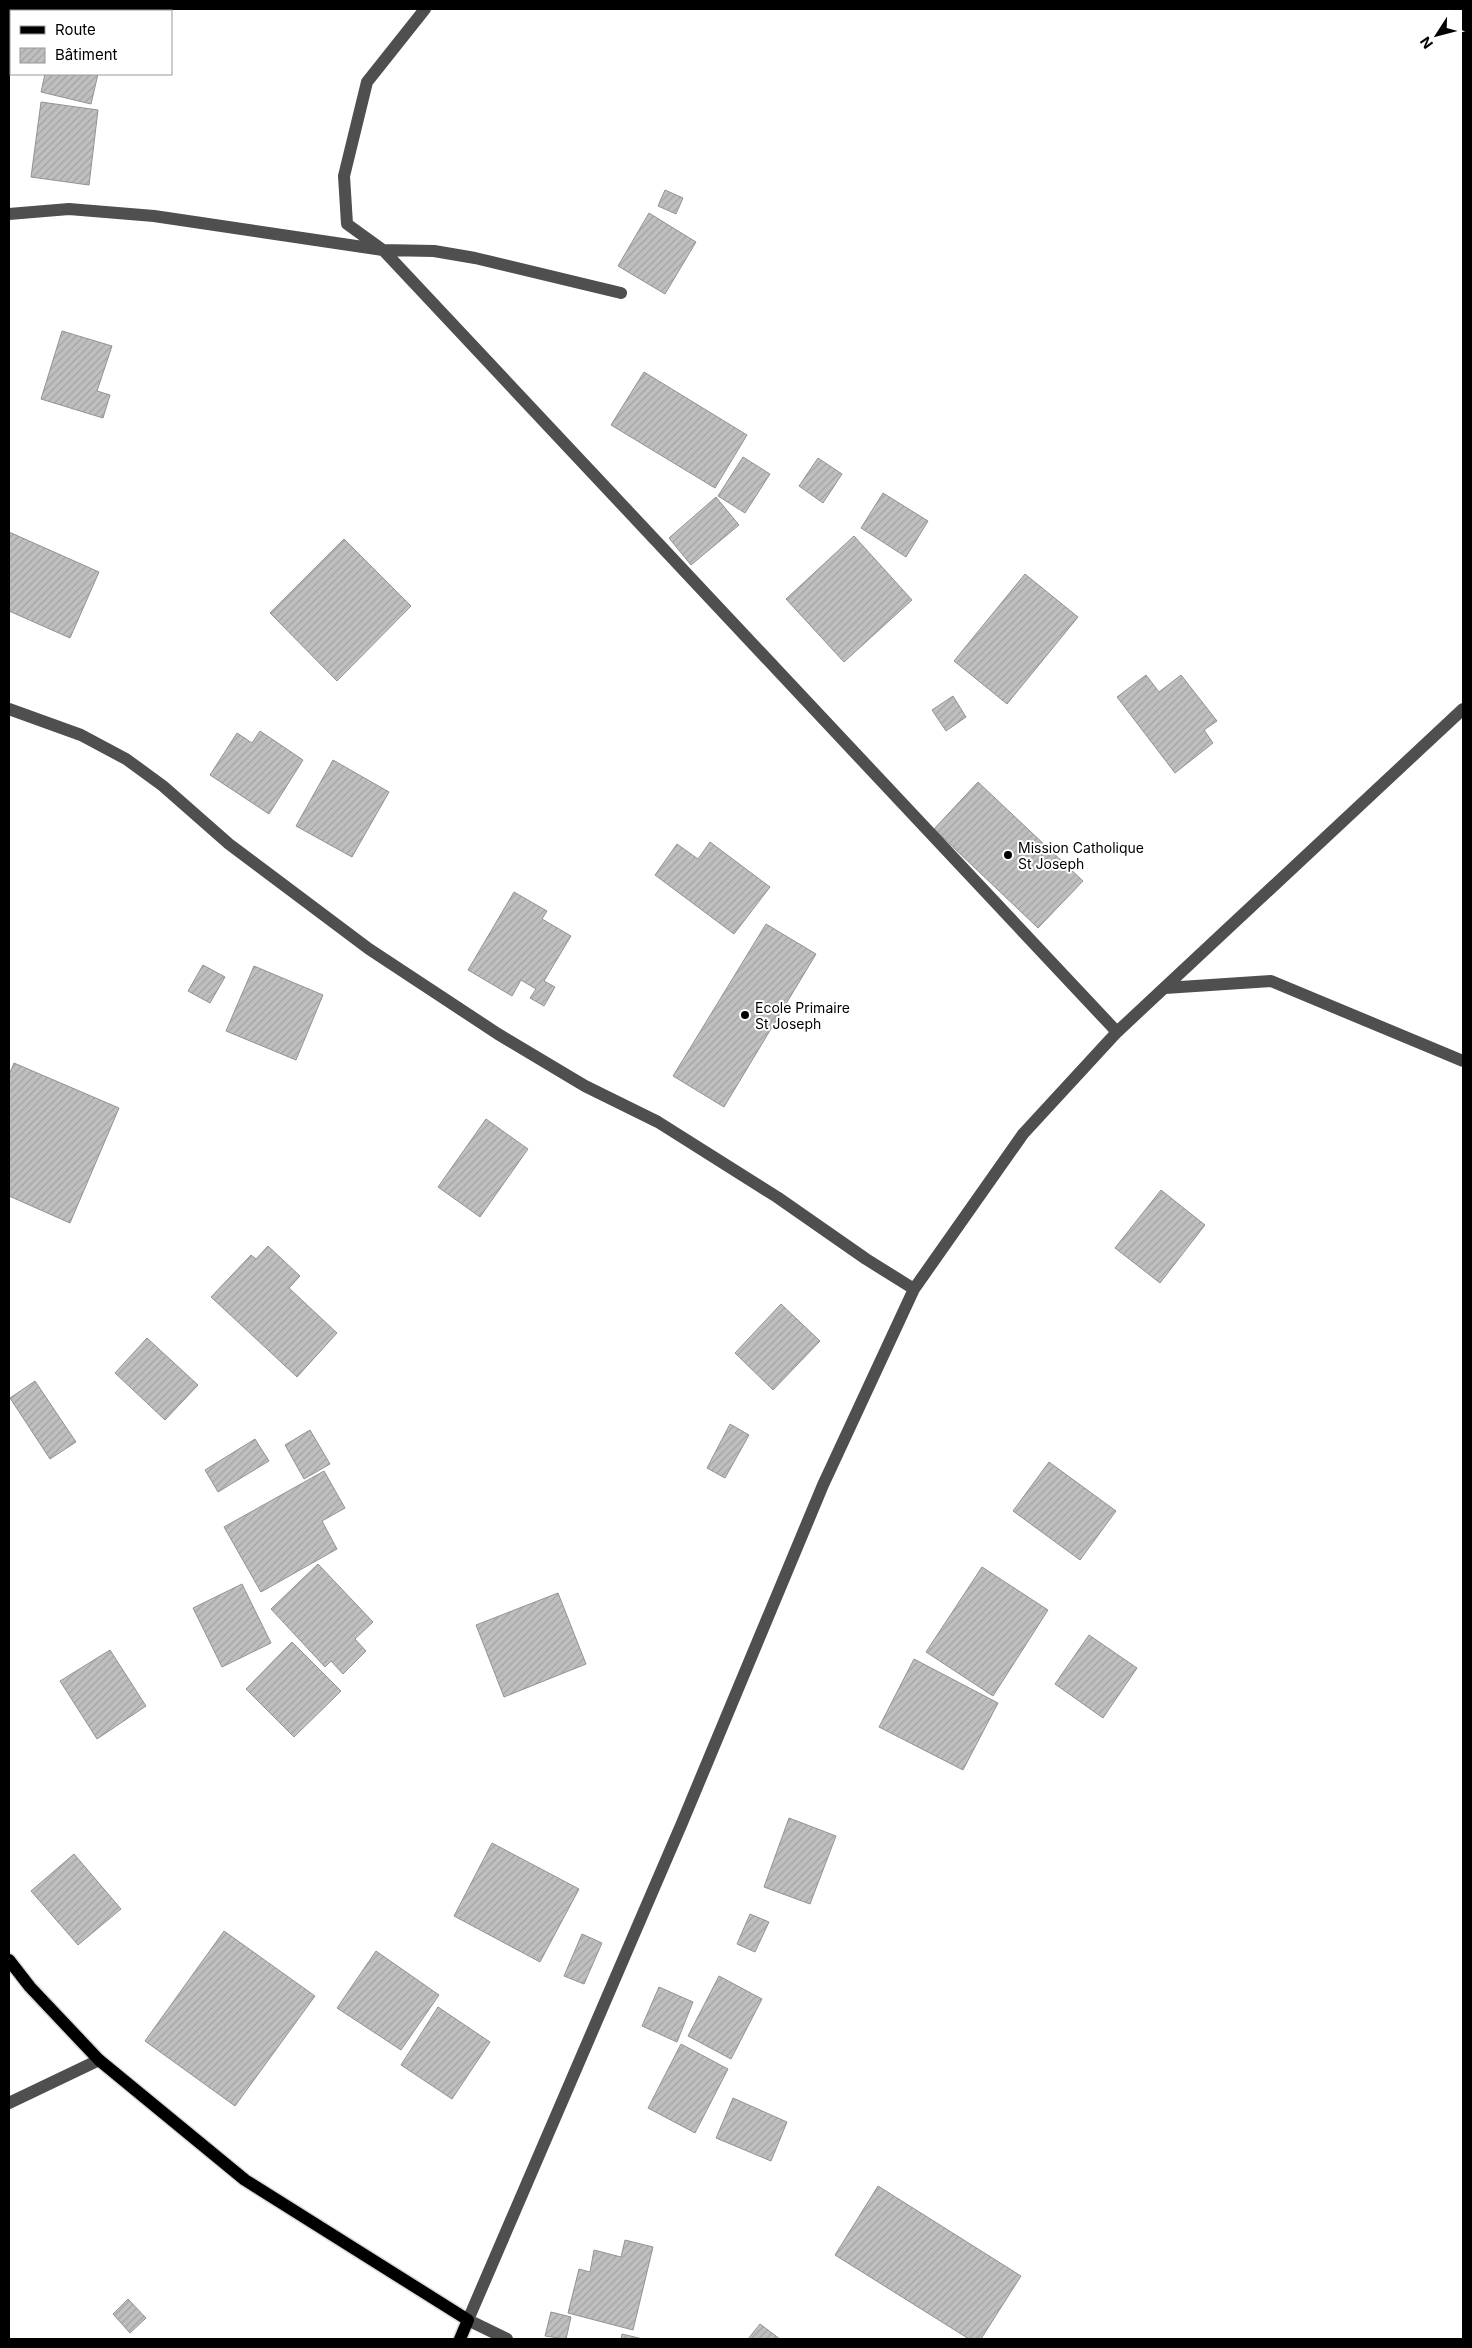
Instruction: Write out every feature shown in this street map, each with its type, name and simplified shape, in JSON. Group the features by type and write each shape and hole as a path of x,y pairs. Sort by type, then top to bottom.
{"main road":[{"path":"9,1960 30,1987 99,2060 245,2180 468,2320 460,2339"}],"street":[{"path":"425,9 367,82 344,176 347,224 383,250 1118,1032"},
{"path":"9,214 69,208 154,216 383,250 434,251 476,258 621,293"},
{"path":"9,709 81,735 126,759 162,786 229,844 369,949 498,1034 585,1086 658,1122 777,1197 866,1259 914,1289"},
{"path":"507,2339 468,2320 682,1823 823,1485 914,1289 1023,1134 1118,1032 1463,709"},
{"path":"1165,988 1271,981 1463,1061"},
{"path":"9,2103 99,2060"}],"building":[{"path":"45,75 98,75 91,104 41,92"},
{"path":"41,102 98,110 89,185 31,177"},
{"path":"665,190 683,198 676,214 658,206"},
{"path":"649,213 696,242 665,294 618,266"},
{"path":"62,331 112,346 97,391 110,395 103,418 41,399"},
{"path":"644,372 747,435 715,488 611,425"},
{"path":"743,457 770,474 745,513 718,496"},
{"path":"818,458 842,474 823,503 799,486"},
{"path":"883,493 928,521 906,557 861,528"},
{"path":"716,497 739,525 691,565 669,538"},
{"path":"9,532 99,572 70,638 9,611"},
{"path":"854,536 912,600 844,662 786,599"},
{"path":"344,539 411,606 337,681 270,613"},
{"path":"1025,574 1078,617 1007,704 954,661"},
{"path":"1146,675 1159,692 1181,675 1217,721 1204,730 1213,743 1175,773 1117,697"},
{"path":"953,696 966,717 946,731 932,710"},
{"path":"260,731 303,760 269,814 210,775 237,733 252,743"},
{"path":"333,760 389,792 352,857 296,826"},
{"name":"Mission Catholique St Joseph","path":"978,782 1083,881 1038,928 934,829"},
{"path":"710,842 770,887 734,934 655,875 677,844 698,859"},
{"path":"514,892 547,911 542,919 571,936 544,981 555,987 544,1006 530,998 536,989 521,980 512,996 468,970"},
{"name":"Ecole Primaire St Joseph","path":"766,924 816,954 724,1107 673,1076"},
{"path":"203,965 225,977 210,1003 188,991"},
{"path":"254,966 323,995 296,1060 226,1031"},
{"path":"14,1063 119,1108 70,1223 9,1196 9,1075"},
{"path":"486,1119 528,1149 480,1217 438,1187"},
{"path":"1161,1190 1205,1225 1160,1283 1115,1248"},
{"path":"268,1246 300,1276 289,1288 337,1333 297,1377 211,1297 251,1255 256,1259"},
{"path":"781,1304 820,1341 773,1390 735,1353"},
{"path":"147,1338 198,1385 165,1420 115,1373"},
{"path":"35,1381 76,1442 50,1459 10,1398"},
{"path":"730,1424 749,1435 725,1478 707,1468"},
{"path":"310,1430 330,1464 304,1479 285,1445"},
{"path":"255,1439 269,1461 218,1492 205,1470"},
{"path":"1049,1462 1116,1511 1080,1560 1013,1511"},
{"path":"324,1471 345,1508 322,1521 337,1549 261,1592 224,1527"},
{"path":"318,1564 373,1622 355,1639 366,1651 343,1674 331,1661 325,1667 271,1609"},
{"path":"982,1567 1048,1610 993,1696 926,1652"},
{"path":"242,1584 271,1643 222,1667 193,1608"},
{"path":"558,1593 586,1664 504,1697 476,1625"},
{"path":"1089,1635 1137,1668 1103,1718 1055,1684"},
{"path":"292,1642 341,1691 294,1737 246,1689"},
{"path":"110,1650 146,1706 97,1739 60,1681"},
{"path":"914,1659 998,1703 963,1770 879,1727"},
{"path":"789,1818 836,1836 810,1904 764,1887"},
{"path":"492,1843 579,1889 540,1962 454,1916"},
{"path":"74,1854 121,1909 78,1945 31,1891"},
{"path":"750,1914 769,1922 755,1952 737,1944"},
{"path":"224,1931 315,1996 235,2106 145,2041"},
{"path":"582,1934 602,1943 584,1984 564,1976"},
{"path":"376,1951 439,1995 401,2050 337,2008"},
{"path":"719,1976 762,1999 731,2059 688,2036"},
{"path":"659,1987 693,2002 677,2042 642,2026"},
{"path":"438,2007 490,2042 452,2099 401,2065"},
{"path":"681,2044 728,2069 695,2133 648,2108"},
{"path":"733,2098 787,2122 771,2161 716,2138"},
{"path":"878,2186 1021,2276 981,2339 969,2339 835,2255"},
{"path":"625,2240 653,2247 633,2330 568,2313 579,2269 590,2272 594,2250 621,2257"},
{"path":"128,2299 146,2318 130,2333 113,2314"},
{"path":"551,2312 571,2317 566,2339 545,2336"},
{"path":"760,2324 780,2339 748,2339"},
{"path":"622,2334 643,2339 621,2339"}],"place":[{"name":"Mission Catholique St Joseph","path":"1008,855"},
{"name":"Ecole Primaire St Joseph","path":"745,1015"}]}
